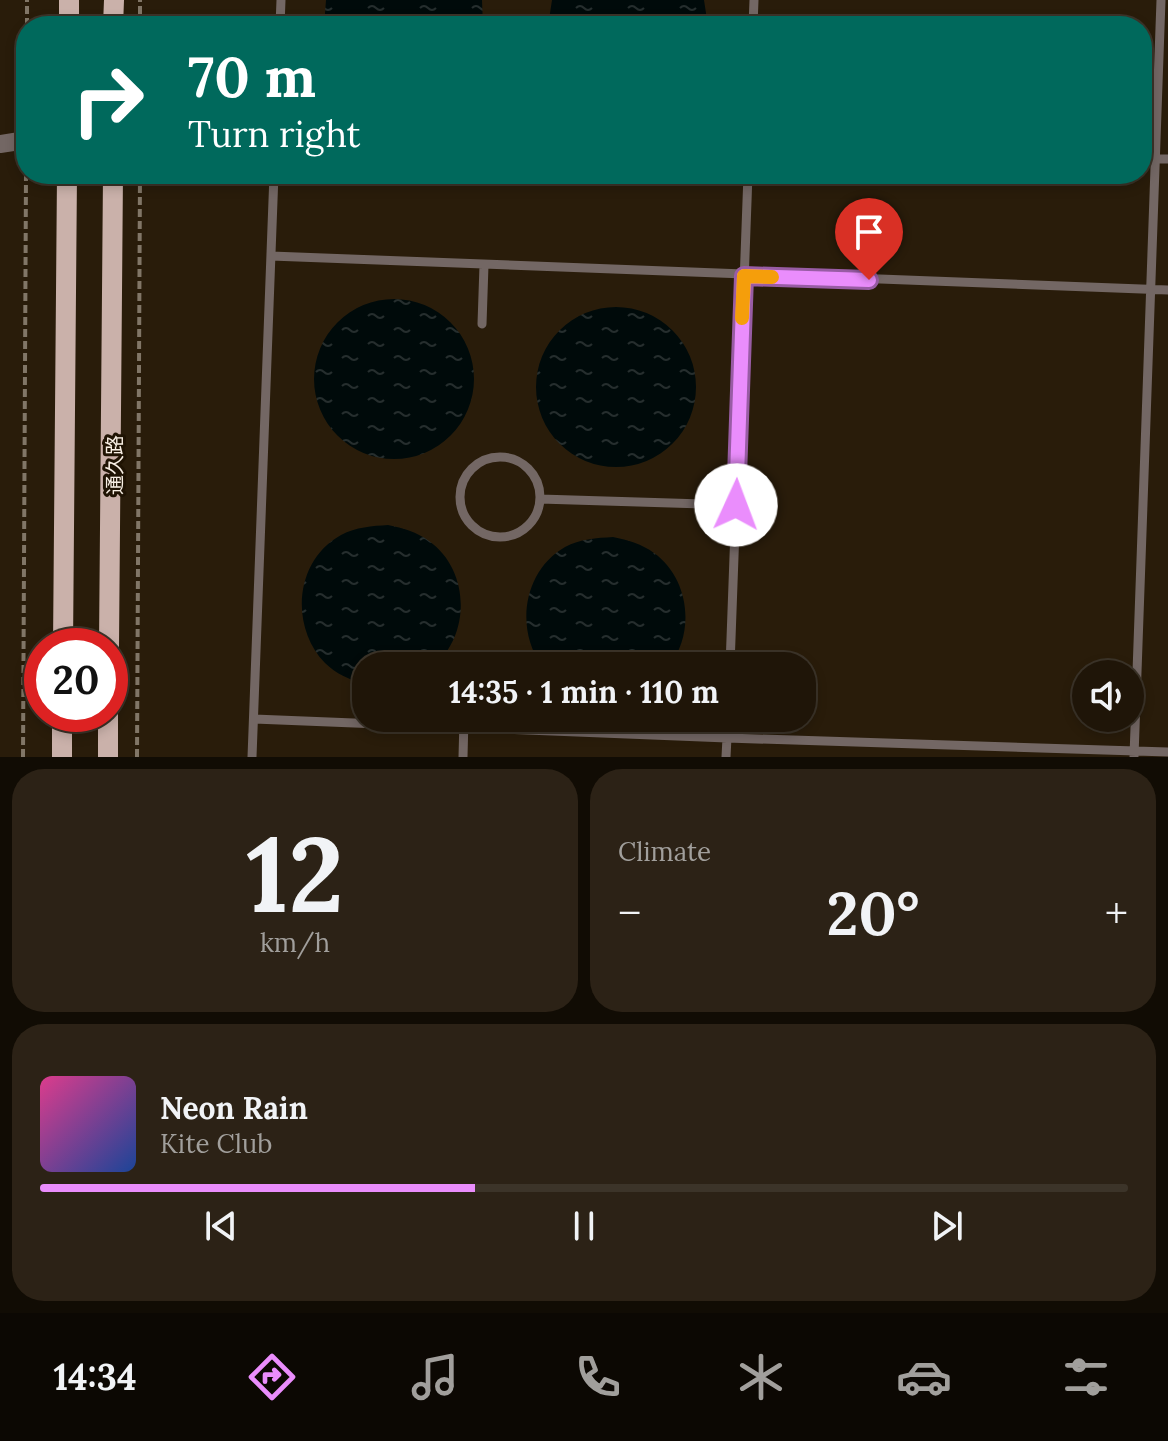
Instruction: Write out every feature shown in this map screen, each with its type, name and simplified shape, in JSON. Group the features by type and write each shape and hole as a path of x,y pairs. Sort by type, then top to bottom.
{"main road":[{"path":"63,628 67,184"},
{"name":"通久路","path":"109,628 113,184"},
{"path":"62,732 62,757"},
{"path":"108,732 108,757"}],"lane":[{"path":"1134,754 1161,0"},
{"path":"1152,159 1168,159"},
{"path":"252,757 274,184"},
{"path":"731,652 748,184"},
{"path":"271,256 1168,290"},
{"path":"482,324 484,265"},
{"path":"495,457 514,459 527,468 537,482 540,499 536,515 523,530 507,537 490,536 476,529 466,518 460,501 461,487 469,472 480,462 495,457"},
{"path":"540,499 736,505"},
{"path":"254,719 352,721"},
{"path":"463,757 464,732"},
{"path":"622,732 1134,754 1168,752"},
{"path":"726,757 727,732"}],"path":[{"path":"23,757 26,184"},
{"name":"通久路","path":"137,757 140,184"}],"water":[{"path":"326,0 482,0 483,16 325,16"},
{"path":"552,0 704,0 706,16 550,16"},
{"path":"394,299 425,305 451,322 468,348 474,379 468,410 451,436 425,453 394,459 363,453 337,436 320,410 314,379 320,348 337,322 363,305"},
{"path":"616,307 647,313 673,330 690,356 696,387 690,418 673,444 647,461 616,467 585,461 559,444 542,418 536,387 542,356 559,330 585,313"},
{"path":"388,525 404,529 420,535 443,553 458,585 461,602 459,620 455,637 447,652 352,652 352,680 325,663 314,648 302,614 302,595 306,577 325,546 352,530"},
{"path":"613,537 635,543 666,564 675,576 685,606 683,638 678,652 535,652 526,618 532,585 551,557 571,544"}],"slow traffic":[{"path":"742,318 744,276 772,277"}],"route":[{"path":"736,505 744,276 869,280"}]}
